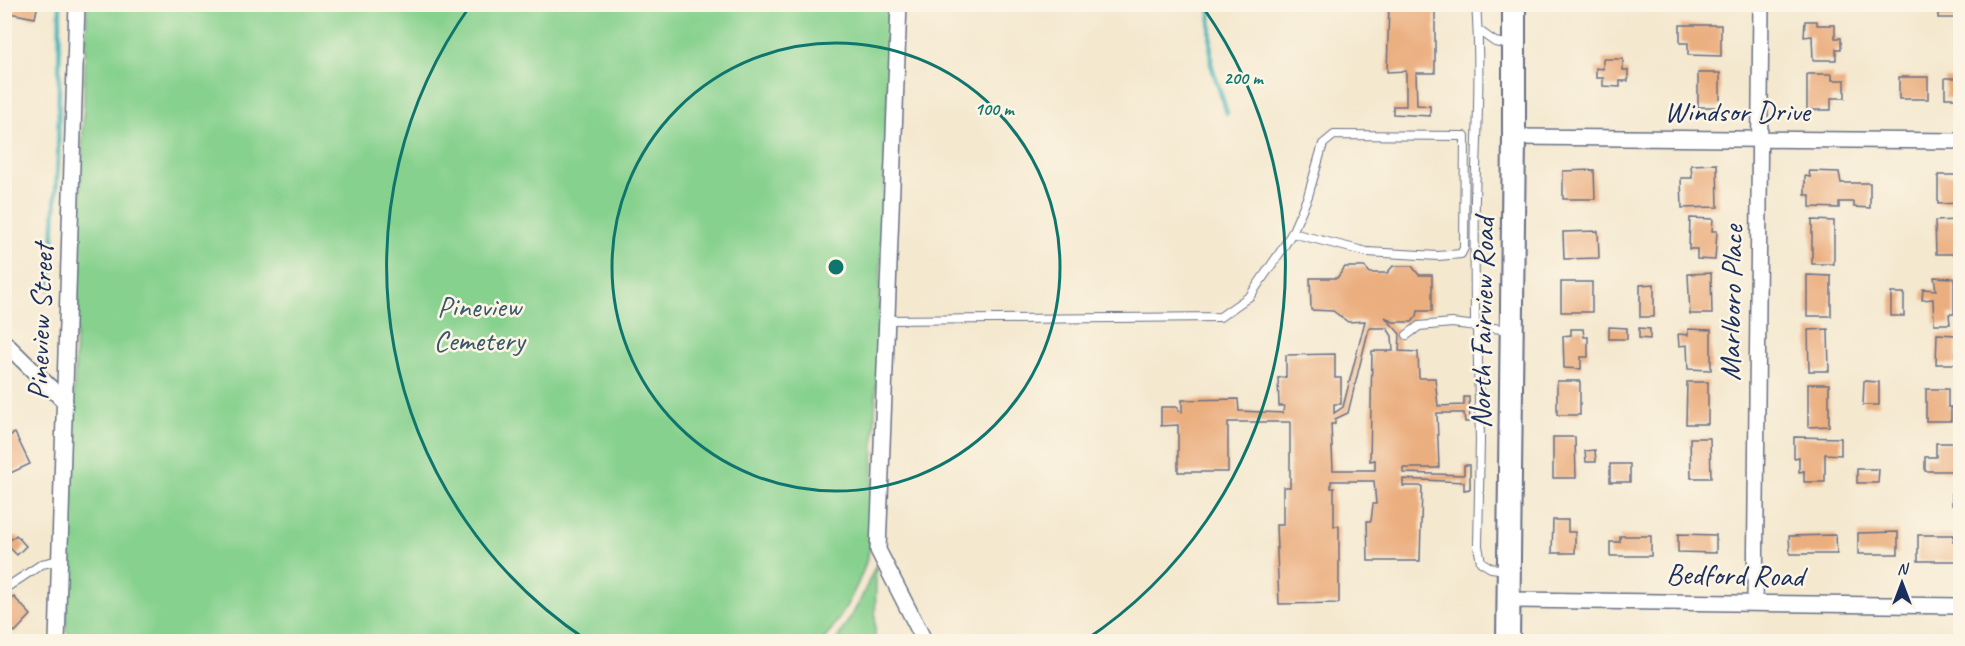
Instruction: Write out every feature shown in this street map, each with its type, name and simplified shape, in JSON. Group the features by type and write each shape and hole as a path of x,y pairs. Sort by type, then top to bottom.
{"main road":[{"name":"North Fairview Road","path":"1508,642 1514,4"}],"street":[{"name":"Pineview Street","path":"57,642 77,4"},
{"path":"899,4 878,550 925,642"},
{"name":"Marlboro Place","path":"1755,602 1761,4"},
{"name":"Windsor Drive","path":"1514,137 1960,141"},
{"path":"4,342 65,402"},
{"name":"Bedford Road","path":"1508,600 1960,606"}],"lane":[{"path":"1476,4 1478,30 1476,327 1480,439 1478,546 1481,562 1491,568 1509,570"},
{"path":"1478,30 1495,42 1514,46"},
{"path":"886,320 1220,317 1250,296 1292,233 1308,196 1323,144 1334,135 1465,136 1464,248 1461,254 1438,256 1367,252 1292,233"},
{"path":"1407,335 1419,326 1452,323 1511,330"},
{"path":"4,589 42,564 60,560"}],"green space":[{"name":"Pineview Cemetery","path":"87,5 891,5 870,547 863,572 851,597 823,641 171,642 73,638 66,630"},
{"path":"876,565 875,641 836,641 859,603"}],"building":[{"path":"4,4 38,4 35,18 4,12"},
{"path":"1389,4 1435,4 1435,73 1416,73 1417,105 1430,106 1430,116 1393,114 1393,106 1406,106 1406,71 1387,72"},
{"path":"1538,4 1583,4 1583,7 1538,7"},
{"path":"1938,4 1960,4 1960,18 1938,18"},
{"path":"1805,21 1817,21 1817,25 1835,25 1835,38 1841,38 1841,49 1836,49 1836,60 1813,60 1812,36 1804,37"},
{"path":"1680,25 1721,25 1721,56 1688,55 1688,43 1680,43"},
{"path":"1603,59 1623,59 1623,70 1628,70 1628,81 1620,81 1620,87 1603,86 1603,78 1596,78 1596,68 1603,69"},
{"path":"1698,73 1720,73 1720,107 1698,107"},
{"path":"1807,74 1832,74 1832,80 1845,80 1845,98 1831,98 1831,110 1807,110"},
{"path":"1899,77 1928,77 1928,99 1899,99"},
{"path":"1945,78 1960,78 1960,98 1945,98"},
{"path":"1717,164 1718,207 1682,208 1681,178 1692,178 1691,165"},
{"path":"1594,170 1595,199 1563,199 1563,171"},
{"path":"1809,171 1839,172 1841,183 1870,183 1870,208 1854,207 1854,202 1839,202 1839,208 1810,207 1810,195 1805,195 1805,176 1810,177"},
{"path":"1938,175 1959,175 1960,203 1938,204"},
{"path":"1690,218 1713,219 1712,231 1717,231 1715,260 1697,259 1697,249 1689,249"},
{"path":"1812,220 1834,221 1834,264 1812,264"},
{"path":"1958,220 1959,254 1936,254 1935,221"},
{"path":"1598,231 1599,258 1564,259 1563,232"},
{"path":"1393,266 1412,266 1419,275 1432,275 1432,311 1418,311 1412,322 1393,322 1385,317 1400,334 1399,351 1418,352 1419,378 1435,378 1438,406 1464,405 1464,397 1469,397 1470,422 1465,422 1464,413 1437,413 1439,468 1403,468 1403,473 1464,475 1464,465 1470,465 1470,489 1464,490 1464,482 1403,479 1403,486 1422,486 1420,561 1368,561 1367,521 1371,521 1373,504 1376,504 1374,481 1331,481 1331,488 1334,488 1334,526 1339,526 1339,603 1279,604 1276,525 1283,525 1283,487 1290,487 1290,422 1228,422 1228,472 1178,472 1178,425 1161,426 1161,407 1178,407 1178,411 1182,412 1182,400 1238,399 1239,411 1283,413 1284,406 1279,406 1278,378 1286,377 1286,355 1335,354 1335,378 1341,378 1341,404 1334,404 1334,413 1343,407 1365,321 1348,322 1333,311 1311,310 1310,278 1337,278 1345,267 1365,267 1370,273 1387,273","holes":["1369,328 1387,328 1392,336 1393,351 1372,351 1370,461 1375,460 1375,470 1333,470 1331,424 1335,424 1335,419 1348,413"]},
{"path":"1711,273 1712,314 1690,314 1688,274"},
{"path":"1807,275 1831,276 1831,316 1807,316"},
{"path":"1934,277 1954,278 1954,314 1949,314 1950,324 1934,324 1933,299 1922,300 1923,289 1936,290"},
{"path":"1561,282 1592,282 1592,312 1561,312"},
{"path":"1654,284 1654,317 1640,317 1640,285"},
{"path":"1891,293 1904,293 1904,316 1891,316"},
{"path":"1609,327 1627,328 1627,339 1609,339"},
{"path":"1639,328 1650,329 1650,339 1639,338"},
{"path":"1571,329 1583,329 1584,337 1588,337 1588,357 1581,357 1581,369 1564,368 1563,336 1571,335"},
{"path":"1688,329 1711,330 1711,370 1688,369 1687,345 1679,346 1678,334 1688,335"},
{"path":"1828,329 1829,371 1809,371 1808,330"},
{"path":"1937,334 1957,335 1956,364 1936,364"},
{"path":"1557,381 1580,381 1580,415 1557,415"},
{"path":"1864,381 1879,382 1879,405 1863,405"},
{"path":"1687,382 1708,382 1708,424 1686,424"},
{"path":"1808,384 1829,384 1829,426 1808,427"},
{"path":"1926,389 1948,389 1951,421 1926,421"},
{"path":"15,433 30,464 4,476 4,438"},
{"path":"1553,437 1575,437 1576,478 1553,478"},
{"path":"1794,437 1841,438 1841,455 1825,454 1825,482 1804,482 1804,471 1799,472 1799,457 1794,458"},
{"path":"1690,438 1710,438 1711,478 1691,478"},
{"path":"1936,443 1956,443 1956,471 1925,471 1925,457 1936,457"},
{"path":"1595,450 1596,462 1586,462 1585,451"},
{"path":"1610,464 1630,464 1630,482 1610,482"},
{"path":"1857,469 1879,469 1878,483 1857,483"},
{"path":"1952,493 1960,493 1960,506 1952,505"},
{"path":"1553,520 1568,520 1568,532 1575,532 1575,553 1552,553"},
{"path":"1898,532 1898,554 1858,554 1858,533"},
{"path":"1678,534 1716,535 1716,553 1678,552"},
{"path":"16,535 26,546 17,555 6,544"},
{"path":"1836,535 1837,554 1790,554 1789,536"},
{"path":"1918,535 1954,535 1953,542 1960,542 1960,561 1918,561"},
{"path":"1620,536 1651,536 1651,556 1610,556 1610,542 1620,542"},
{"path":"14,597 31,615 15,632 4,621 4,606"}],"waterway":[{"path":"50,290 58,160 60,4"},
{"path":"1208,4 1211,64 1227,113"}]}
